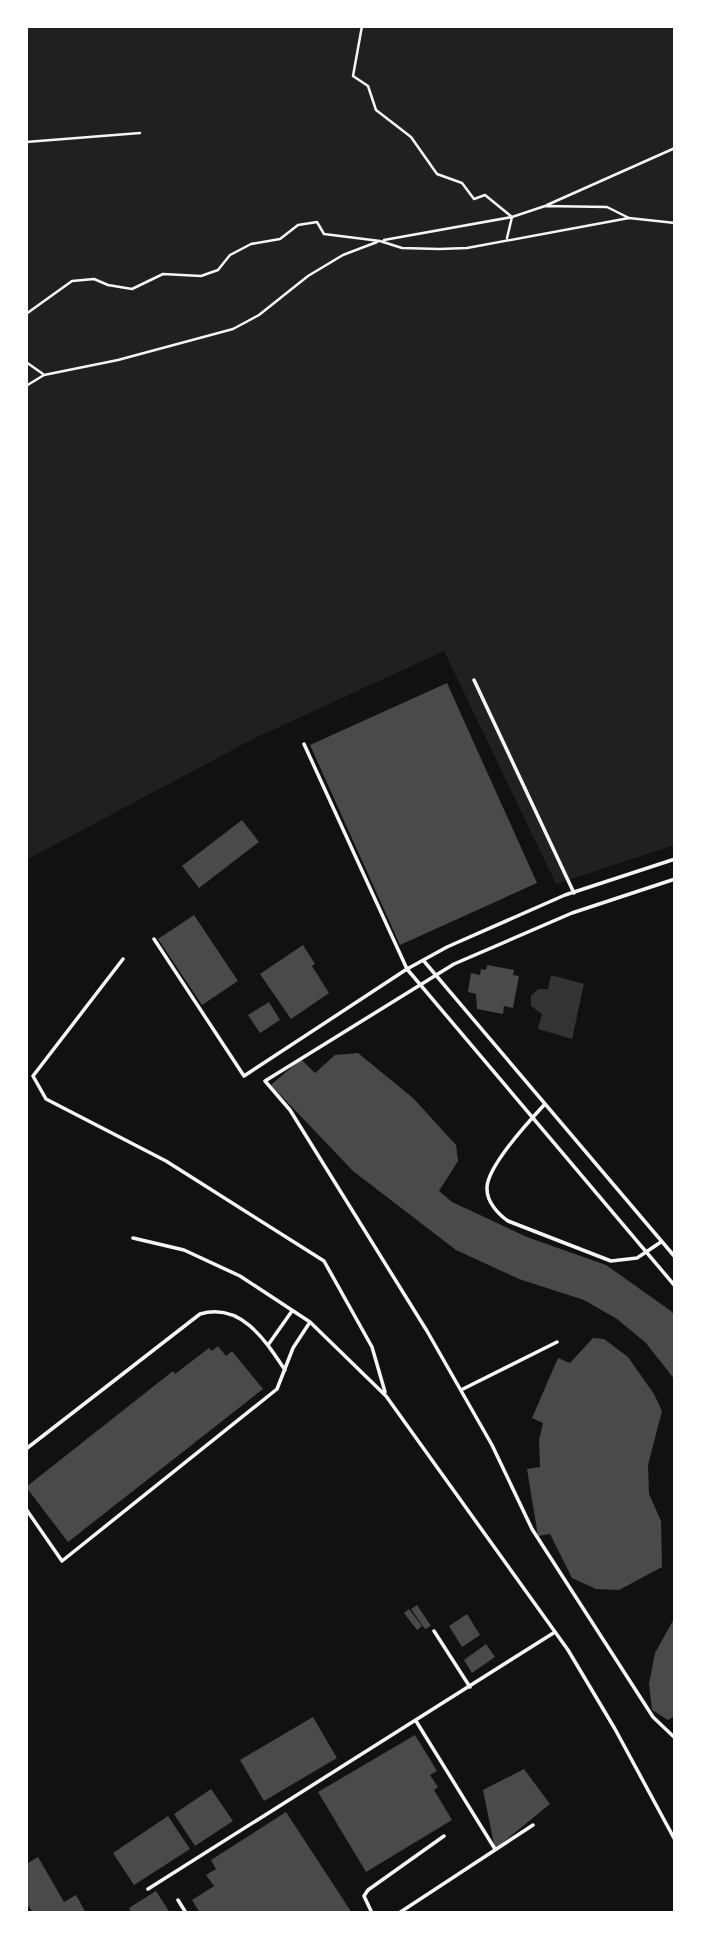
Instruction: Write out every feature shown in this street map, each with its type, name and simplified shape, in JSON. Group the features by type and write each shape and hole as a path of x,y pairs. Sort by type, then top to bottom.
{"lane":[{"path":"474,680 574,893"},
{"path":"304,744 407,969 675,1286"},
{"path":"154,939 244,1076 424,960 574,893 675,859"},
{"path":"675,879 572,913 436,974 265,1081 290,1110 461,1391 492,1445 532,1529 653,1717 675,1738"},
{"path":"123,959 33,1076 46,1099 166,1161 324,1261 372,1346 386,1395"},
{"path":"424,960 675,1258"},
{"path":"545,1104 491,1172 487,1188 494,1208 508,1221 611,1261 637,1258 661,1242"},
{"path":"134,1238 184,1250 240,1276 310,1322 386,1395 555,1632 615,1729 675,1840"},
{"path":"26,1449 200,1314 226,1310 240,1316 268,1345 285,1370"},
{"path":"268,1345 292,1311"},
{"path":"26,1509 62,1562 277,1389 293,1348 310,1322"},
{"path":"461,1391 557,1342"},
{"path":"434,1630 470,1687"},
{"path":"148,1889 555,1632"},
{"path":"416,1721 495,1849"},
{"path":"399,1913 533,1825"},
{"path":"372,1913 364,1896 368,1890 444,1836"},
{"path":"178,1900 186,1913"}],"path":[{"path":"362,26 353,76 368,86 376,110 411,137 437,174 462,183 474,199 485,195 512,217"},
{"path":"26,142 140,133"},
{"path":"26,386 44,375 118,360 233,329 259,315 308,276 343,254 380,241 512,217 545,206 675,148"},
{"path":"545,206 607,207 629,218"},
{"path":"507,239 512,217"},
{"path":"26,314 31,313 72,281 94,279 108,285 132,289 163,274 201,276 218,270 230,255 251,244 280,239 298,225 317,222 324,234 380,241 402,247 439,249 467,248 629,218 675,223"},
{"path":"26,362 36,366 44,375"}],"shaded area":[{"path":"26,26 675,26 675,845 556,884 444,651 253,739 26,860"},
{"path":"551,975 584,984 572,1039 538,1029 542,1014 531,1006 531,996 538,989 548,989"}],"building":[{"path":"447,683 537,883 400,945 310,745"},
{"path":"242,820 259,842 199,888 182,866"},
{"path":"194,915 238,981 202,1005 158,939"},
{"path":"303,945 329,993 291,1019 260,974"},
{"path":"487,965 514,970 513,975 519,976 513,1008 504,1006 503,1014 477,1009 476,994 468,992 471,973 480,975 481,969 486,970"},
{"path":"269,1002 280,1020 260,1033 248,1015"},
{"path":"358,1053 413,1098 456,1145 458,1161 439,1191 452,1202 527,1237 606,1265 671,1311 675,1316 675,1380 646,1343 617,1319 584,1300 519,1279 456,1250 353,1171 271,1085 301,1059 315,1073 335,1055"},
{"path":"593,1338 604,1339 628,1357 654,1394 662,1411 648,1465 649,1494 661,1521 662,1567 619,1590 596,1589 572,1578 550,1534 538,1536 527,1469 540,1467 539,1440 543,1423 532,1418 558,1358 570,1363"},
{"path":"218,1346 226,1356 232,1351 263,1389 68,1542 26,1487 173,1371 175,1374 209,1348 212,1351"},
{"path":"417,1605 431,1626 425,1629 411,1609"},
{"path":"409,1609 422,1626 417,1630 404,1613"},
{"path":"467,1614 480,1635 462,1647 449,1626"},
{"path":"675,1617 675,1716 668,1720 652,1710 649,1684 655,1653"},
{"path":"486,1644 495,1657 472,1673 464,1660"},
{"path":"313,1717 337,1758 264,1801 240,1760"},
{"path":"415,1735 437,1771 430,1775 438,1787 434,1790 452,1820 366,1872 318,1792"},
{"path":"524,1769 550,1804 495,1849 483,1790"},
{"path":"211,1789 233,1821 195,1846 174,1814"},
{"path":"286,1812 352,1913 200,1913 192,1900 214,1886 206,1875 216,1869 211,1860"},
{"path":"168,1816 190,1849 134,1885 113,1853"},
{"path":"38,1857 64,1902 76,1895 86,1913 33,1913 26,1902 26,1864"},
{"path":"156,1891 170,1913 132,1913 129,1908"}]}
